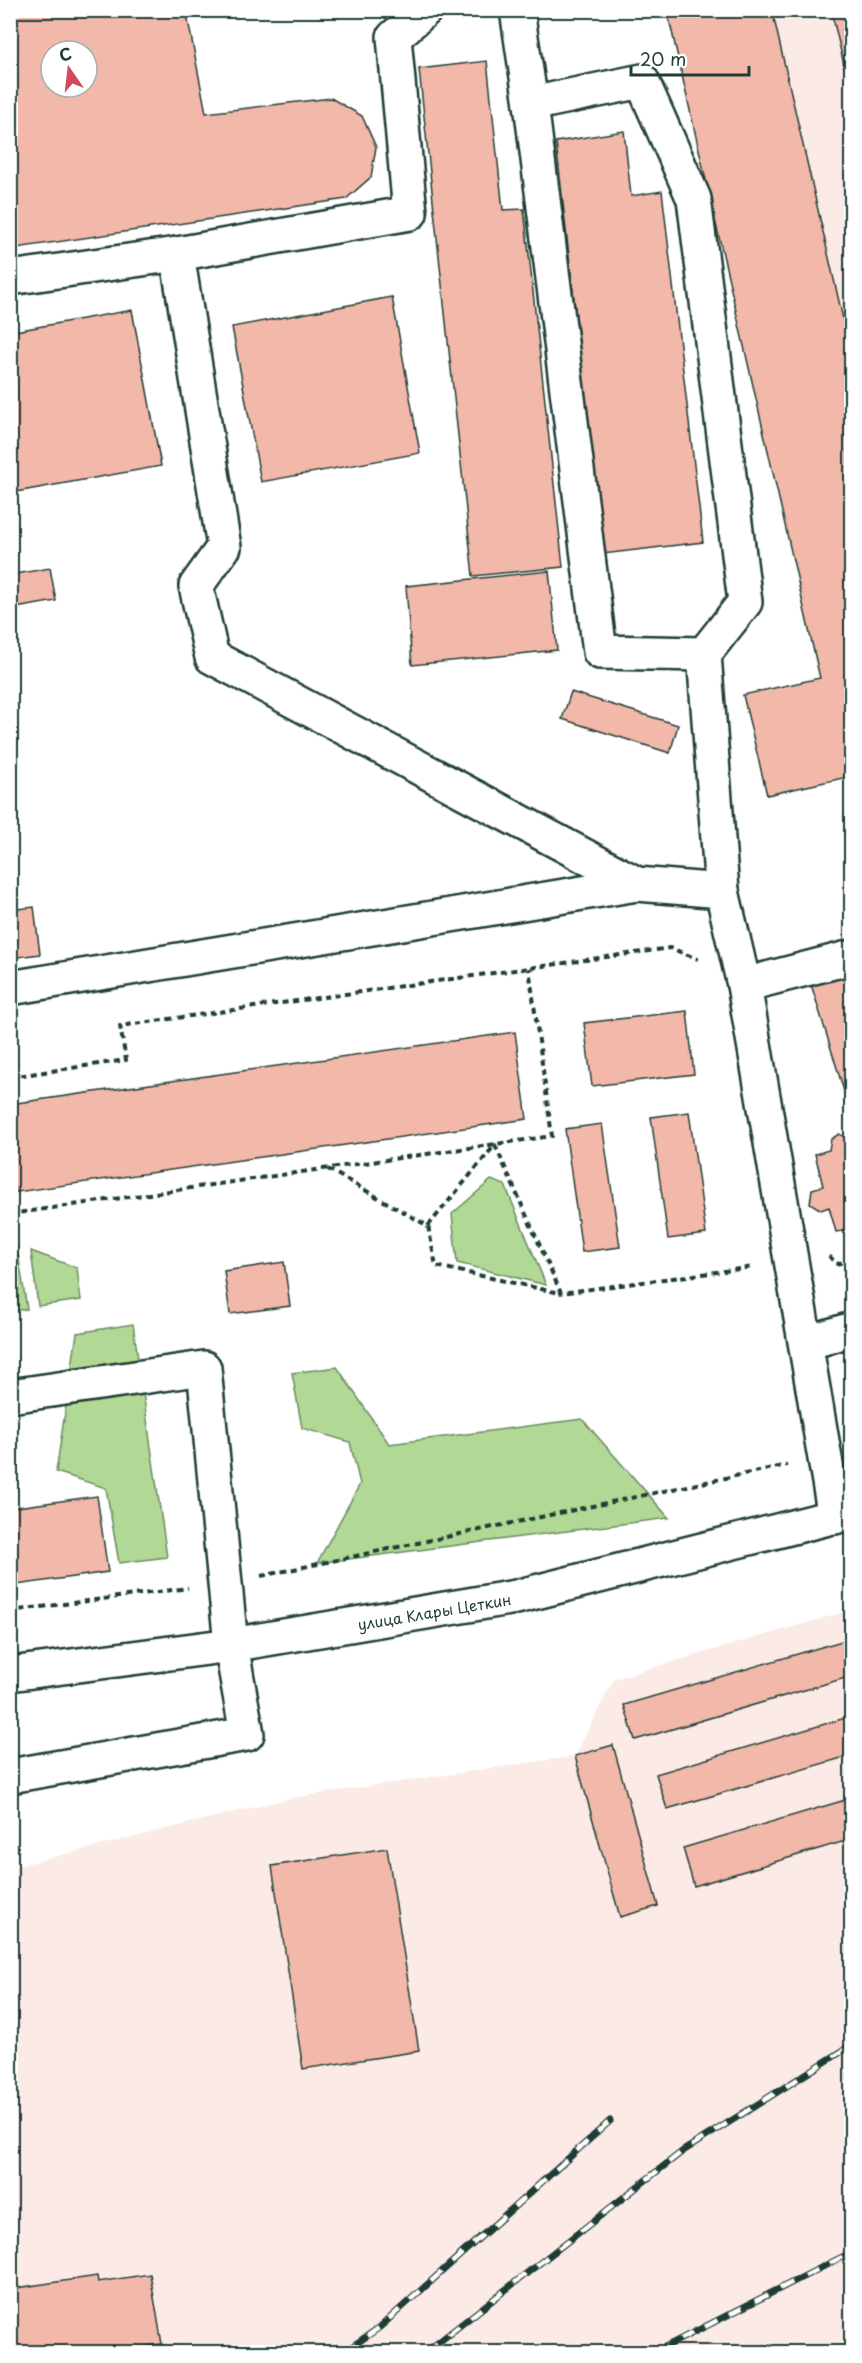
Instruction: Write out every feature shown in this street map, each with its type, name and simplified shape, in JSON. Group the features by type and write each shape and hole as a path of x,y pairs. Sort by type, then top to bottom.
{"street":[{"path":"10,278 177,254 410,213 394,38 425,10"},
{"path":"517,10 531,104 600,652 704,654"},
{"path":"531,104 642,81 694,199 745,602 704,654 722,891 744,985 807,1343 843,1514"},
{"path":"177,254 224,547 196,586 212,657 637,884"},
{"path":"10,988 637,884 722,891"},
{"path":"744,985 852,957"},
{"path":"807,1343 852,1329"},
{"path":"10,1396 204,1368 231,1645 247,1734 10,1776"},
{"name":"улица Клары Цеткин","path":"10,1674 231,1645 516,1597 843,1514"}],"path":[{"path":"10,1077 126,1060 120,1026 670,948 707,962"},
{"path":"10,1214 552,1136 530,968"},
{"path":"428,1226 495,1145"},
{"path":"495,1145 561,1293"},
{"path":"327,1169 428,1226 436,1266 561,1293 758,1266"},
{"path":"10,1611 225,1583 787,1466 785,1454"}],"shaded area":[{"path":"772,11 851,11 851,358"},
{"path":"851,1610 851,2352 11,2352 10,1868 291,1798 575,1756 614,1679"}],"green space":[{"path":"491,1180 505,1185 546,1285 457,1263 452,1214"},
{"path":"17,1247 27,1309 11,1311 11,1248"},
{"path":"31,1251 77,1268 81,1300 38,1306"},
{"path":"133,1324 167,1557 119,1563 106,1488 56,1472 77,1333"},
{"path":"337,1367 389,1444 582,1419 669,1518 317,1563 360,1484 350,1442 302,1428 292,1373"}],"building":[{"path":"10,10 186,10 206,113 331,98 362,116 376,147 371,177 346,199 10,249"},
{"path":"667,10 772,10 852,358 852,776 767,795 743,695 820,678"},
{"path":"831,10 852,10 852,98"},
{"path":"487,61 503,210 524,209 563,567 473,576 419,69"},
{"path":"624,131 631,196 662,191 703,542 603,554 556,142"},
{"path":"392,297 420,453 261,482 232,327"},
{"path":"132,310 161,466 10,493 10,332"},
{"path":"50,568 56,601 10,609 10,575"},
{"path":"549,571 557,650 412,665 406,586"},
{"path":"571,692 678,725 670,753 562,719"},
{"path":"34,907 40,954 10,958 10,910"},
{"path":"852,971 852,1117 811,984"},
{"path":"687,1011 694,1074 592,1086 584,1023"},
{"path":"515,1032 527,1119 10,1193 10,1104"},
{"path":"689,1112 706,1234 668,1239 651,1117"},
{"path":"602,1124 620,1247 582,1252 565,1129"},
{"path":"839,1134 852,1141 852,1238 850,1230 836,1232 829,1207 821,1210 810,1203 812,1189 823,1186 815,1154 829,1150 831,1139"},
{"path":"284,1262 290,1306 230,1314 224,1271"},
{"path":"97,1496 108,1572 10,1586 10,1508"},
{"path":"852,1638 852,1676 635,1740 624,1705"},
{"path":"852,1716 852,1755 667,1809 656,1774"},
{"path":"613,1745 658,1906 620,1917 575,1756"},
{"path":"852,1798 852,1839 694,1886 683,1848"},
{"path":"387,1848 419,2051 303,2069 272,1866"},
{"path":"150,2274 162,2344 108,2352 10,2352 10,2289 97,2276 98,2282"}],"railway":[{"path":"426,2352 683,2151 852,2045"},
{"path":"344,2352 380,2327 610,2121"},
{"path":"655,2352 852,2252"}]}
